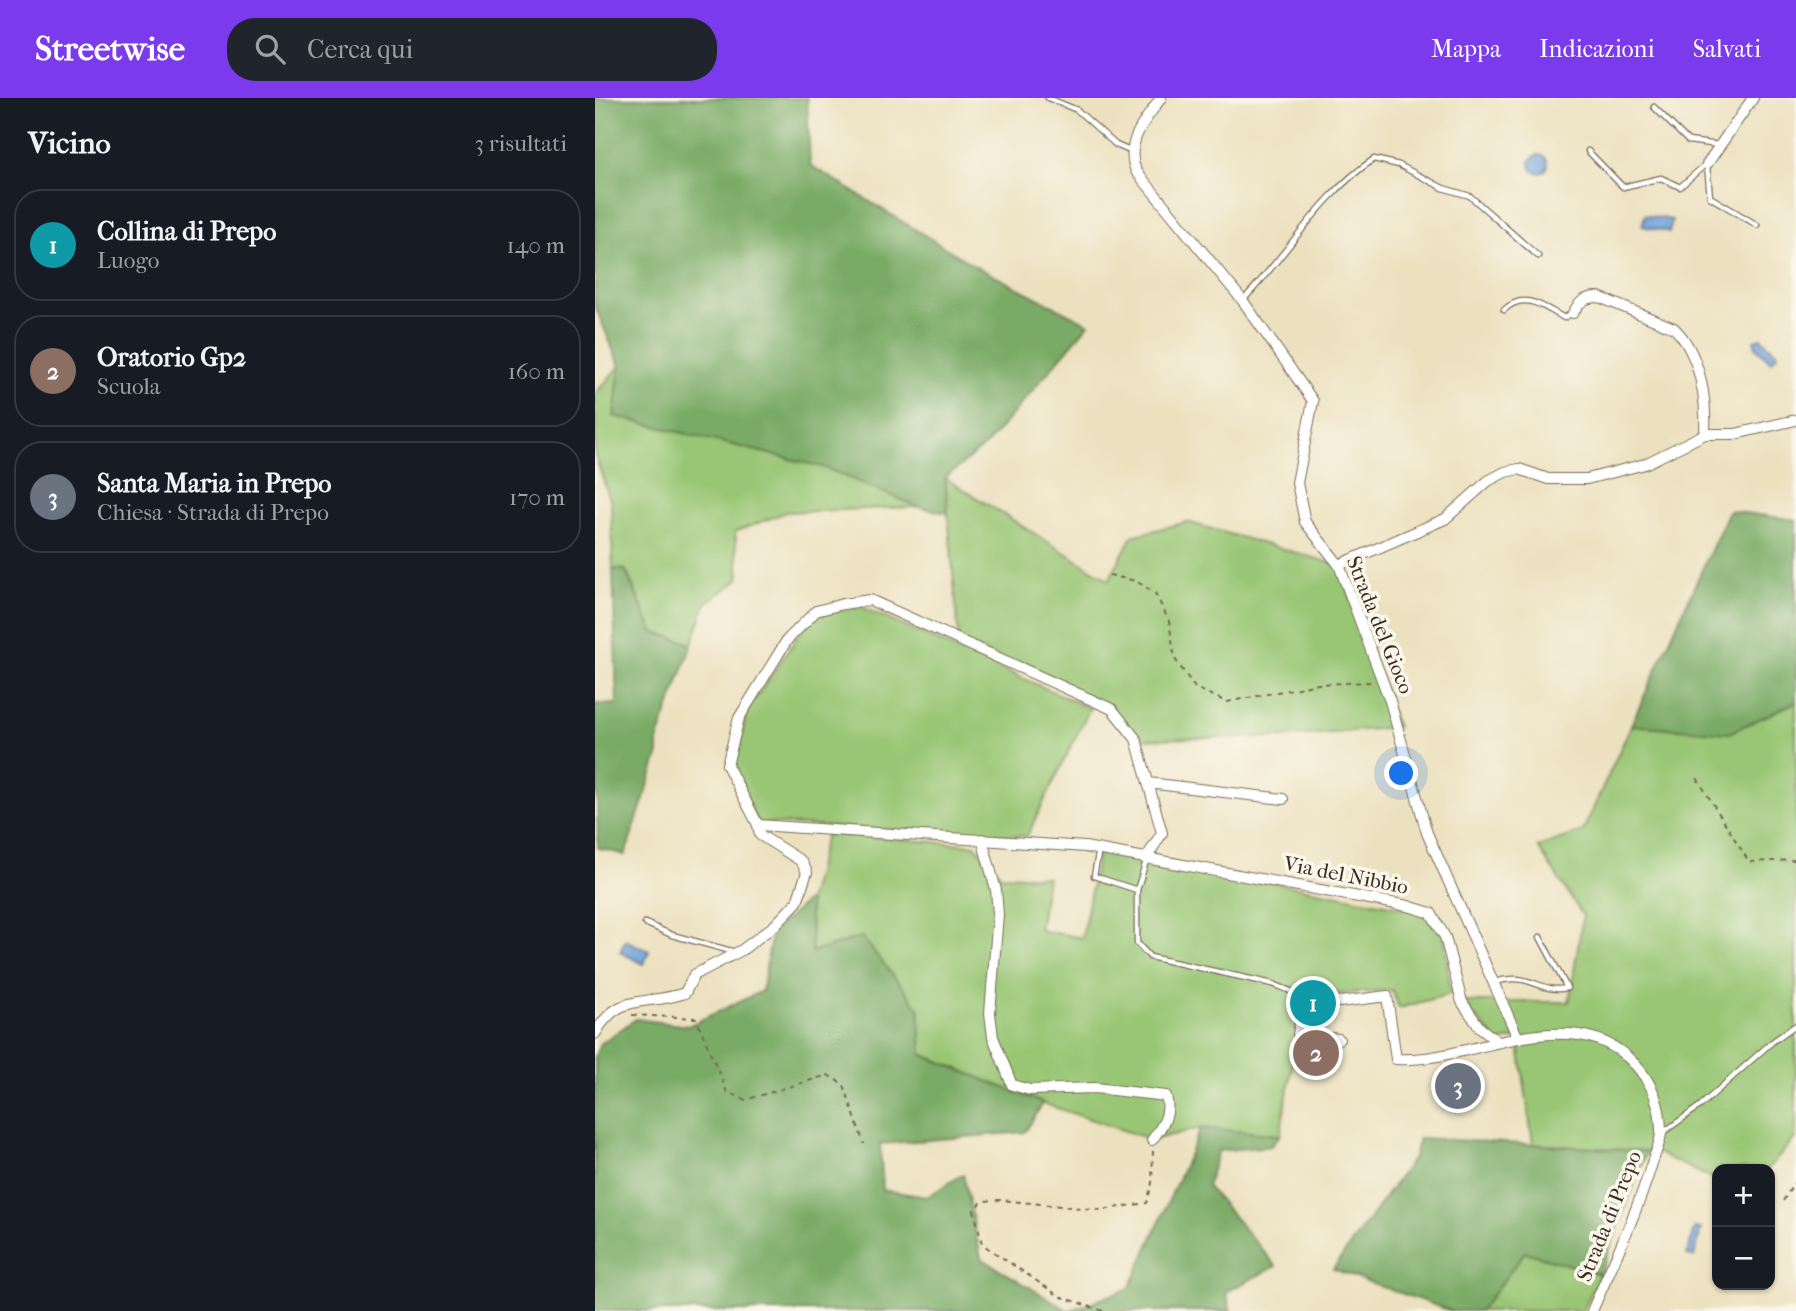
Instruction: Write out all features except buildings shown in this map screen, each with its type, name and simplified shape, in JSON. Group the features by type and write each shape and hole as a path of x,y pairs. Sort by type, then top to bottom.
{"street":[{"path":"1130,151 1161,98"},
{"path":"1707,164 1753,98"},
{"name":"Strada del Gioco","path":"1130,151 1136,171 1243,301 1313,401 1297,483 1305,522 1339,565 1383,681 1427,833 1518,1038"},
{"path":"1573,313 1579,302 1589,297 1599,297 1674,328 1683,336 1702,380 1705,434"},
{"path":"1339,565 1445,519 1488,481 1505,472 1519,470 1548,479 1587,479 1644,464 1705,434 1735,434 1796,420"},
{"path":"595,1034 611,1010 621,1004 663,1000 685,993 694,975 736,953 775,925 797,902 807,872 801,861 760,835 758,825 727,765 739,718 787,640 816,611 870,600 1112,709 1136,739 1162,833 1147,857"},
{"path":"1148,783 1283,799"},
{"name":"Via del Nibbio","path":"758,825 1099,849 1408,906 1431,913 1445,937 1462,1002 1480,1028 1498,1042"},
{"path":"982,839 996,890 998,914 990,1013 993,1037 1012,1084 1030,1090 1095,1088 1166,1097 1169,1107 1166,1120 1153,1140"},
{"path":"1304,996 1298,1034 1339,1039"},
{"name":"Strada di Prepo","path":"1304,996 1340,1002 1387,996 1396,1059 1518,1038 1571,1034 1612,1045 1638,1064 1657,1098 1661,1134 1646,1184 1592,1311"}],"lane":[{"path":"1048,98 1077,110 1116,145 1130,151"},
{"path":"1654,107 1688,141 1720,145"},
{"path":"1588,151 1623,187 1661,178 1680,187 1707,164"},
{"path":"1243,301 1324,204 1357,170 1374,159 1399,165 1443,188 1470,196 1538,256"},
{"path":"1707,164 1710,197 1757,225"},
{"path":"1504,310 1514,301 1528,300 1564,318 1566,314 1573,313"},
{"path":"1099,849 1094,876 1137,890"},
{"path":"1147,857 1137,890 1137,943 1150,957 1273,984 1304,996"},
{"path":"645,923 672,935 736,953"},
{"path":"1494,982 1514,976 1557,990 1567,988 1540,937"},
{"path":"1661,1134 1700,1106 1772,1042 1796,1025"}],"path":[{"path":"1109,575 1136,581 1155,593 1169,621 1175,659 1195,688 1227,702 1318,684 1383,681"},
{"path":"1697,778 1749,862 1796,860"},
{"path":"628,1015 695,1018 727,1092 745,1100 828,1074 844,1085 865,1144"},
{"path":"1103,1311 1059,1296 982,1244 974,1210 983,1201 1000,1200 1101,1210 1147,1203 1152,1183 1153,1140"},
{"path":"1783,1202 1796,1180"}],"green space":[{"path":"595,98 807,98 810,165 975,266 1089,324 987,444 945,478 948,513 919,507 823,467 614,416 620,366 595,306"},
{"path":"620,366 614,416 823,467 919,507 786,512 735,532 739,579 706,603 692,644 653,632 626,570 613,569 611,503 595,455 595,394"},
{"path":"945,478 1109,580 1132,536 1187,522 1339,565 1397,727 1285,737 1136,739 1112,709 959,640"},
{"path":"1729,511 1796,520 1796,1137 1772,1164 1712,1164 1712,1179 1656,1152 1533,1144 1518,1038 1498,1042 1462,1002 1569,1002 1583,916 1538,847 1583,831"},
{"path":"1729,511 1796,520 1796,702 1729,733 1631,725"},
{"path":"613,569 625,570 653,632 692,644 658,738 658,756 625,855 598,848 595,704 617,704"},
{"path":"861,607 1090,708 1027,836 757,823 735,766 747,711 812,615"},
{"path":"826,834 975,845 1001,875 1047,877 1039,930 1082,938 1099,849 1431,913 1445,937 1450,994 1399,1008 1392,990 1305,996 1280,1135 1201,1128 1152,1140 1042,1103 922,1054 919,1008 812,953 809,899"},
{"path":"809,899 812,952 862,937 919,1008 922,1055 1043,1103 1025,1132 880,1144 883,1190 927,1197 963,1174 981,1258 1069,1311 595,1311 595,1056 600,1044 636,1019 688,1026 762,991 772,932"},
{"path":"1201,1128 1280,1135 1271,1146 1218,1151 1207,1186 1276,1266 1226,1292 1231,1311 1069,1311 1130,1288"},
{"path":"1419,1138 1647,1151 1600,1274 1525,1252 1480,1311 1451,1311 1333,1269 1414,1157"},
{"path":"1525,1252 1600,1274 1583,1311 1480,1311"}],"water":[{"path":"1539,155 1545,158 1548,164 1545,170 1539,173 1533,170 1530,164 1533,158"},
{"path":"1645,215 1672,220 1669,232 1642,226"},
{"path":"1761,338 1778,354 1771,362 1756,347 1754,340"},
{"path":"625,940 649,951 644,964 620,952"},
{"path":"1694,1228 1701,1229 1694,1257 1687,1255"}],"place":[{"name":"Collina di Prepo","path":"1313,1003"},
{"name":"Oratorio Gp2","path":"1316,1053"},
{"name":"Santa Maria in Prepo","path":"1458,1086"}]}
